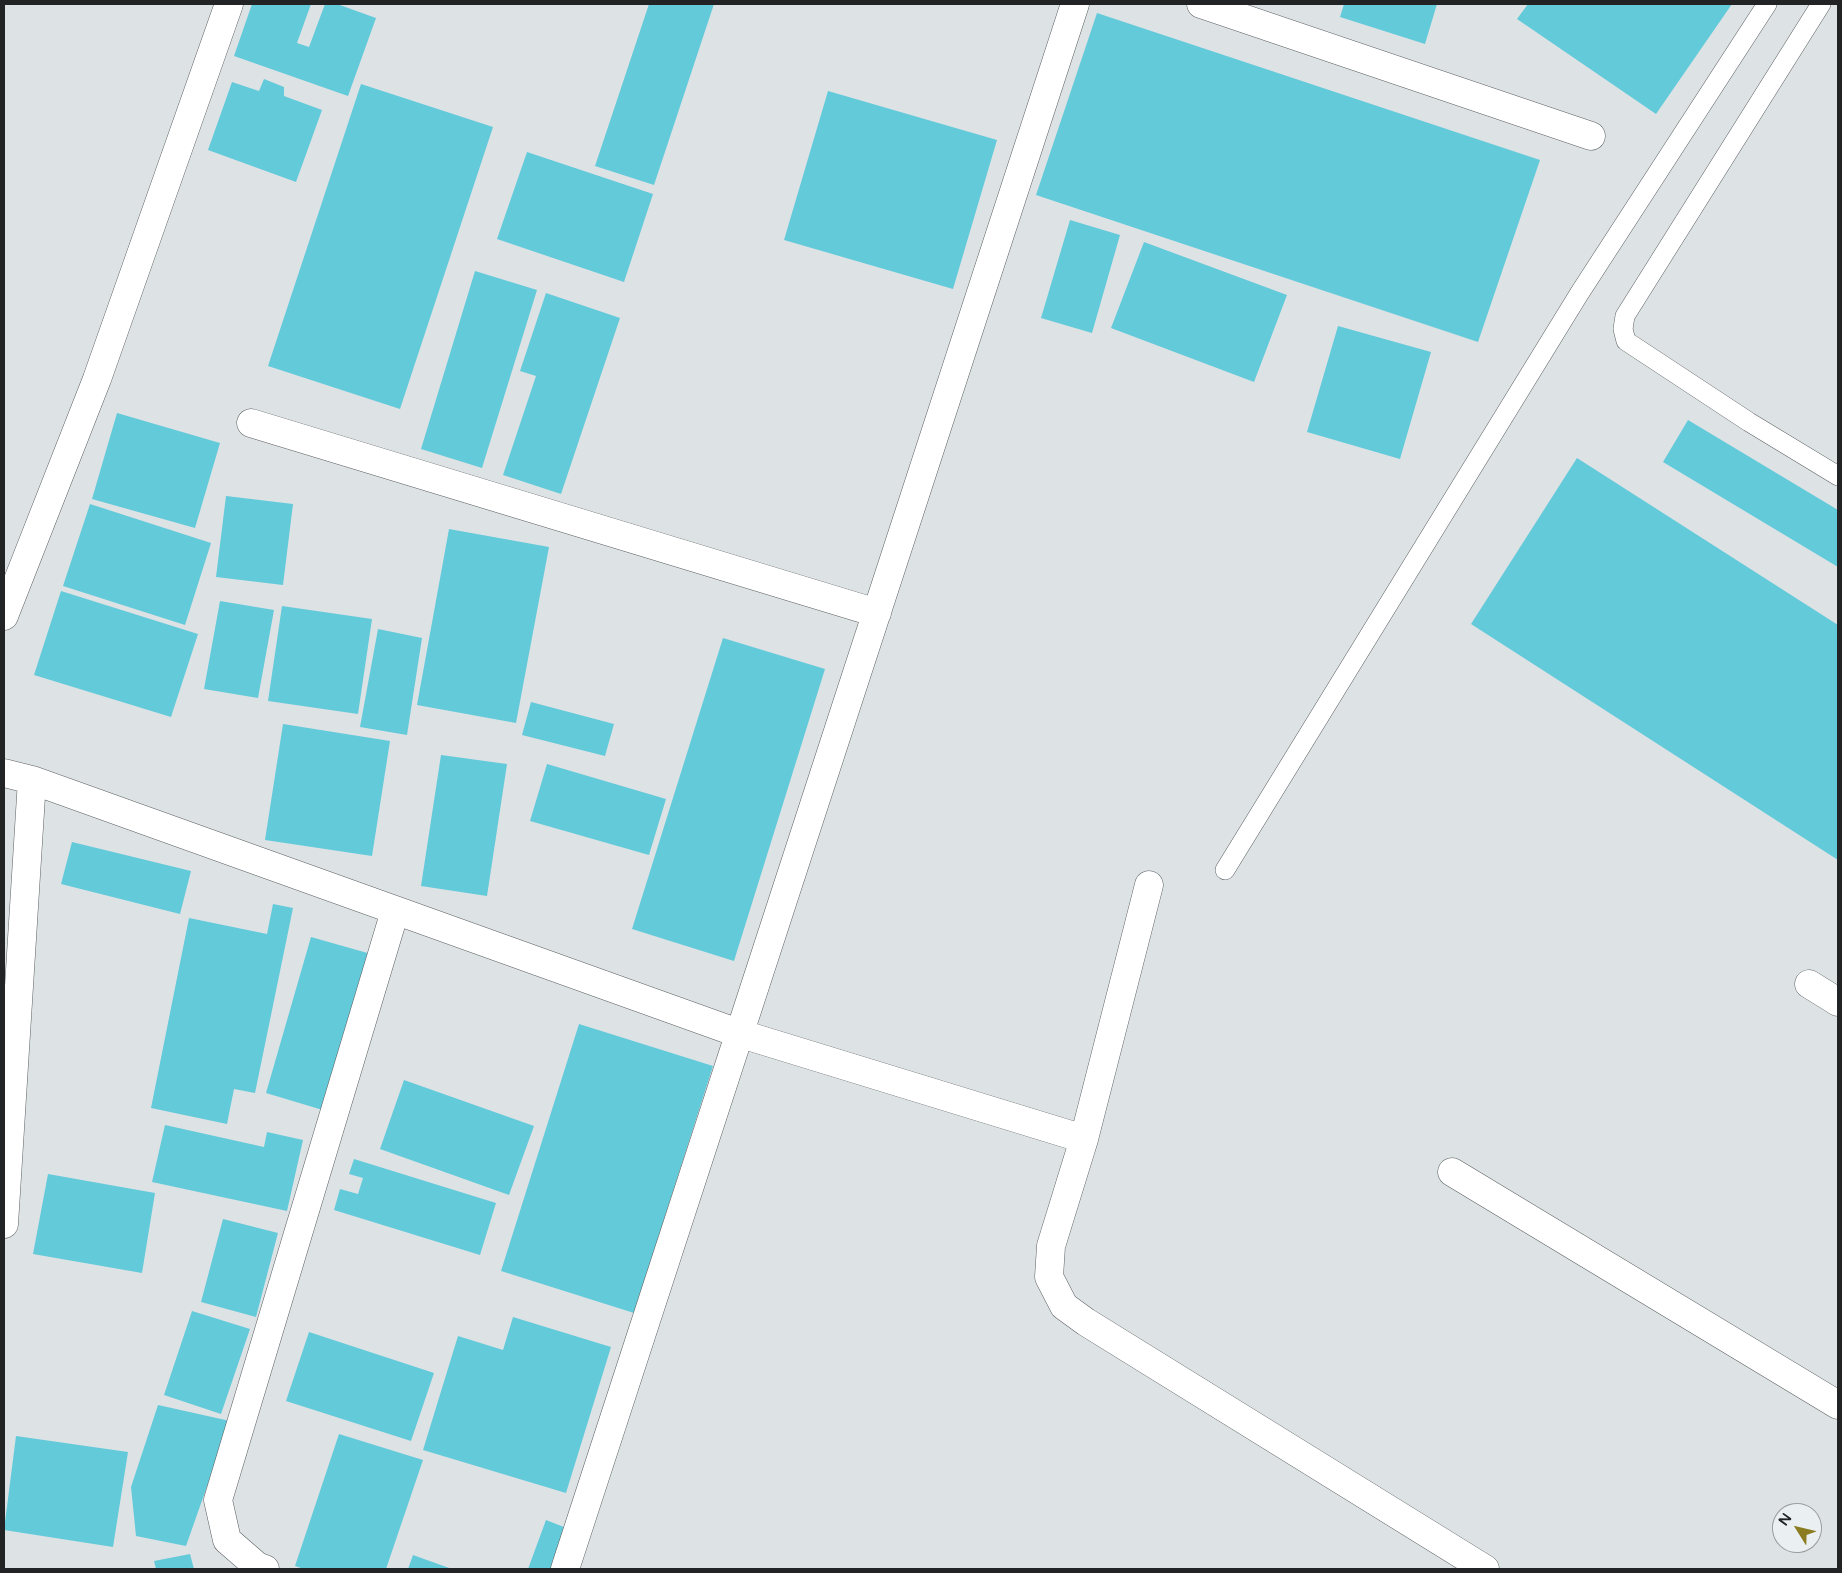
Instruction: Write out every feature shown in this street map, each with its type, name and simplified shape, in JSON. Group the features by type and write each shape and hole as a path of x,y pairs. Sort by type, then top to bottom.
{"street":[{"path":"4,616 97,379 229,4"},
{"path":"565,1569 738,1033 1075,4"},
{"path":"1201,4 1591,136"},
{"path":"251,423 877,613"},
{"path":"4,773 32,780 738,1033 1084,1139"},
{"path":"4,1224 32,780"},
{"path":"1149,885 1084,1139 1051,1246 1049,1277 1064,1306 1086,1322 1485,1569"},
{"path":"265,1569 257,1566 227,1540 218,1500 395,911"},
{"path":"1809,984 1838,1002"},
{"path":"1452,1172 1838,1405"}],"lane":[{"path":"1225,870 1574,302 1767,4"},
{"path":"1821,4 1625,316 1623,329 1626,341 1749,422 1838,476"}],"building":[{"path":"252,4 311,4 297,43 309,47 325,4 337,4 376,18 348,96 234,56"},
{"path":"649,4 714,4 654,185 595,166"},
{"path":"1344,4 1437,4 1425,44 1340,17"},
{"path":"1528,4 1732,4 1656,114 1517,19"},
{"path":"1097,13 1540,160 1478,342 1036,195"},
{"path":"264,79 284,87 284,96 322,110 296,182 208,150 232,82 259,91"},
{"path":"361,84 493,127 400,409 268,366"},
{"path":"828,91 997,140 953,289 784,240"},
{"path":"527,152 653,194 624,282 497,239"},
{"path":"1070,220 1120,235 1092,333 1041,318"},
{"path":"1144,242 1287,295 1254,382 1111,328"},
{"path":"475,271 537,290 482,468 421,449"},
{"path":"546,293 620,318 561,494 503,475 536,376 520,371"},
{"path":"1338,326 1431,352 1400,459 1307,432"},
{"path":"117,413 220,443 195,528 92,499"},
{"path":"1688,420 1838,510 1838,567 1663,462"},
{"path":"1577,458 1838,625 1838,860 1471,624"},
{"path":"226,496 293,504 283,585 216,577"},
{"path":"90,504 211,543 185,625 63,586"},
{"path":"449,529 549,547 516,723 417,705"},
{"path":"61,591 198,634 171,717 34,675"},
{"path":"220,601 274,610 258,698 204,689"},
{"path":"282,606 372,619 358,714 268,701"},
{"path":"378,629 422,638 407,735 360,727"},
{"path":"723,638 825,669 734,961 632,929"},
{"path":"531,702 614,724 605,756 522,735"},
{"path":"283,724 390,741 372,856 265,840"},
{"path":"441,755 507,764 487,896 421,886"},
{"path":"547,764 666,799 649,855 530,821"},
{"path":"72,842 191,871 180,914 61,884"},
{"path":"273,904 293,908 255,1093 234,1089 227,1124 151,1108 189,918 267,934"},
{"path":"311,937 371,954 326,1111 266,1093"},
{"path":"579,1024 713,1066 634,1313 501,1271"},
{"path":"404,1080 534,1126 509,1195 380,1149"},
{"path":"165,1125 264,1147 267,1132 303,1140 287,1211 152,1182"},
{"path":"354,1159 496,1203 480,1255 334,1210 340,1189 358,1194 363,1178 349,1174"},
{"path":"48,1174 155,1193 142,1273 33,1254"},
{"path":"223,1219 278,1233 256,1317 201,1302"},
{"path":"192,1311 250,1329 221,1414 164,1395"},
{"path":"513,1317 611,1347 566,1493 423,1450 458,1336 503,1350"},
{"path":"309,1332 434,1373 411,1441 286,1401"},
{"path":"158,1405 230,1421 186,1546 136,1536 131,1487"},
{"path":"339,1434 423,1460 386,1569 304,1569 295,1566"},
{"path":"16,1436 128,1452 113,1547 4,1530"},
{"path":"546,1520 569,1529 555,1569 528,1569"},
{"path":"190,1554 194,1569 156,1569 154,1561"},
{"path":"413,1555 452,1569 408,1569"}]}
